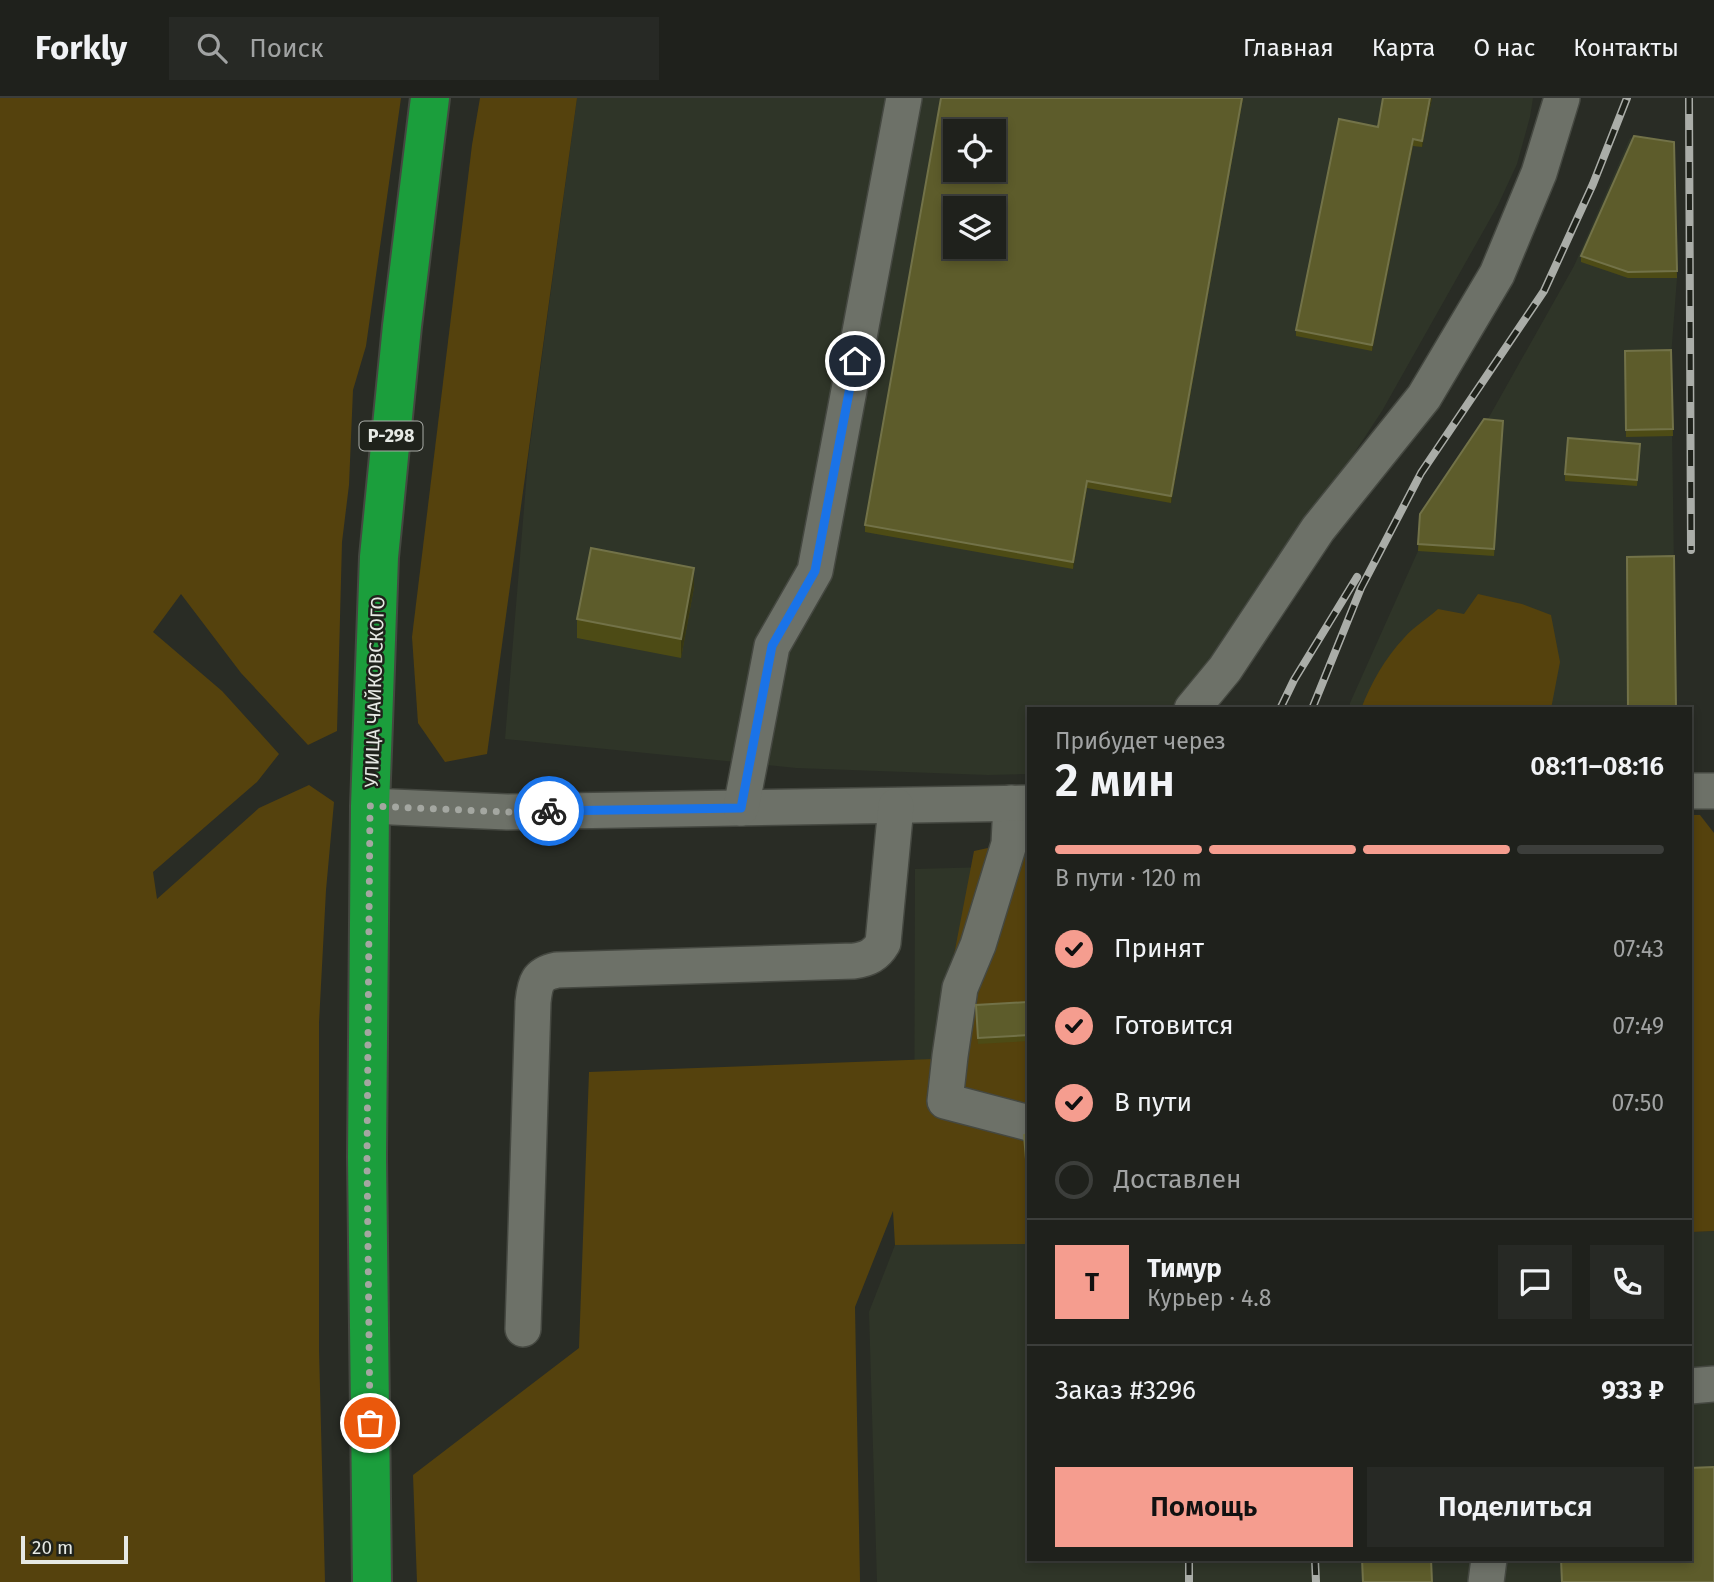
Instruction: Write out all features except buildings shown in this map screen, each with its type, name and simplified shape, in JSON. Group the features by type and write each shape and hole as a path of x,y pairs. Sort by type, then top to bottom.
{"highway":[{"name":"УЛИЦА ЧАЙКОВСКОГО","path":"372,1582 367,1157 370,806 379,557 402,326 430,98"}],"street":[{"path":"741,808 772,646 815,571 904,98"},
{"path":"1194,707 1225,669 1318,529 1424,397 1497,274 1539,173 1562,98"},
{"path":"1692,791 1714,791"},
{"path":"370,806 508,812 1020,803 978,945 960,988 945,1101 1027,1122"},
{"path":"523,1329 533,1002 538,979 547,972 557,970 866,960 877,953 883,943 896,806"},
{"path":"1692,1386 1714,1384"},
{"path":"1486,1582 1489,1561"}],"shaded area":[{"path":"0,98 401,98 366,346 353,390 349,485 342,542 337,731 308,745 241,673 181,594 153,632 222,691 279,754 257,782 153,872 157,899 259,808 309,785 334,802 319,1023 319,1350 325,1582 0,1582"},
{"path":"480,98 577,98 487,754 445,762 418,723 412,637"},
{"path":"577,98 1533,98 1517,164 1498,205 1382,411 1223,652 1181,707 1027,707 1027,774 796,768 505,739 528,460"},
{"path":"1630,138 1667,145 1674,149 1677,278 1671,357 1676,707 1350,707 1418,551 1420,520 1484,426 1574,266"},
{"path":"1478,594 1522,604 1551,615 1560,662 1551,707 1362,707 1379,671 1408,634 1438,609 1464,614"},
{"path":"1692,815 1700,815 1714,833 1714,1231 1692,1232"},
{"path":"1027,839 1027,1244 895,1245 893,1211 855,1307 860,1582 417,1582 413,1475 579,1348 589,1072 934,1059 974,851"},
{"path":"1027,866 1027,1561 1692,1561 1692,1232 1714,1231 1714,1582 877,1582 869,1312 895,1245 914,1224 915,869"}],"railway":[{"path":"1313,707 1361,588 1421,473 1544,291 1593,184 1627,98"},
{"path":"1689,98 1691,550"},
{"path":"1281,707 1294,680 1357,577"},
{"path":"1189,1561 1189,1582"},
{"path":"1315,1561 1316,1582"}],"way so far":[{"path":"370,1423 367,1157 370,806 508,812 549,811"}],"route":[{"path":"549,811 741,808 772,646 815,571 855,361"}]}
